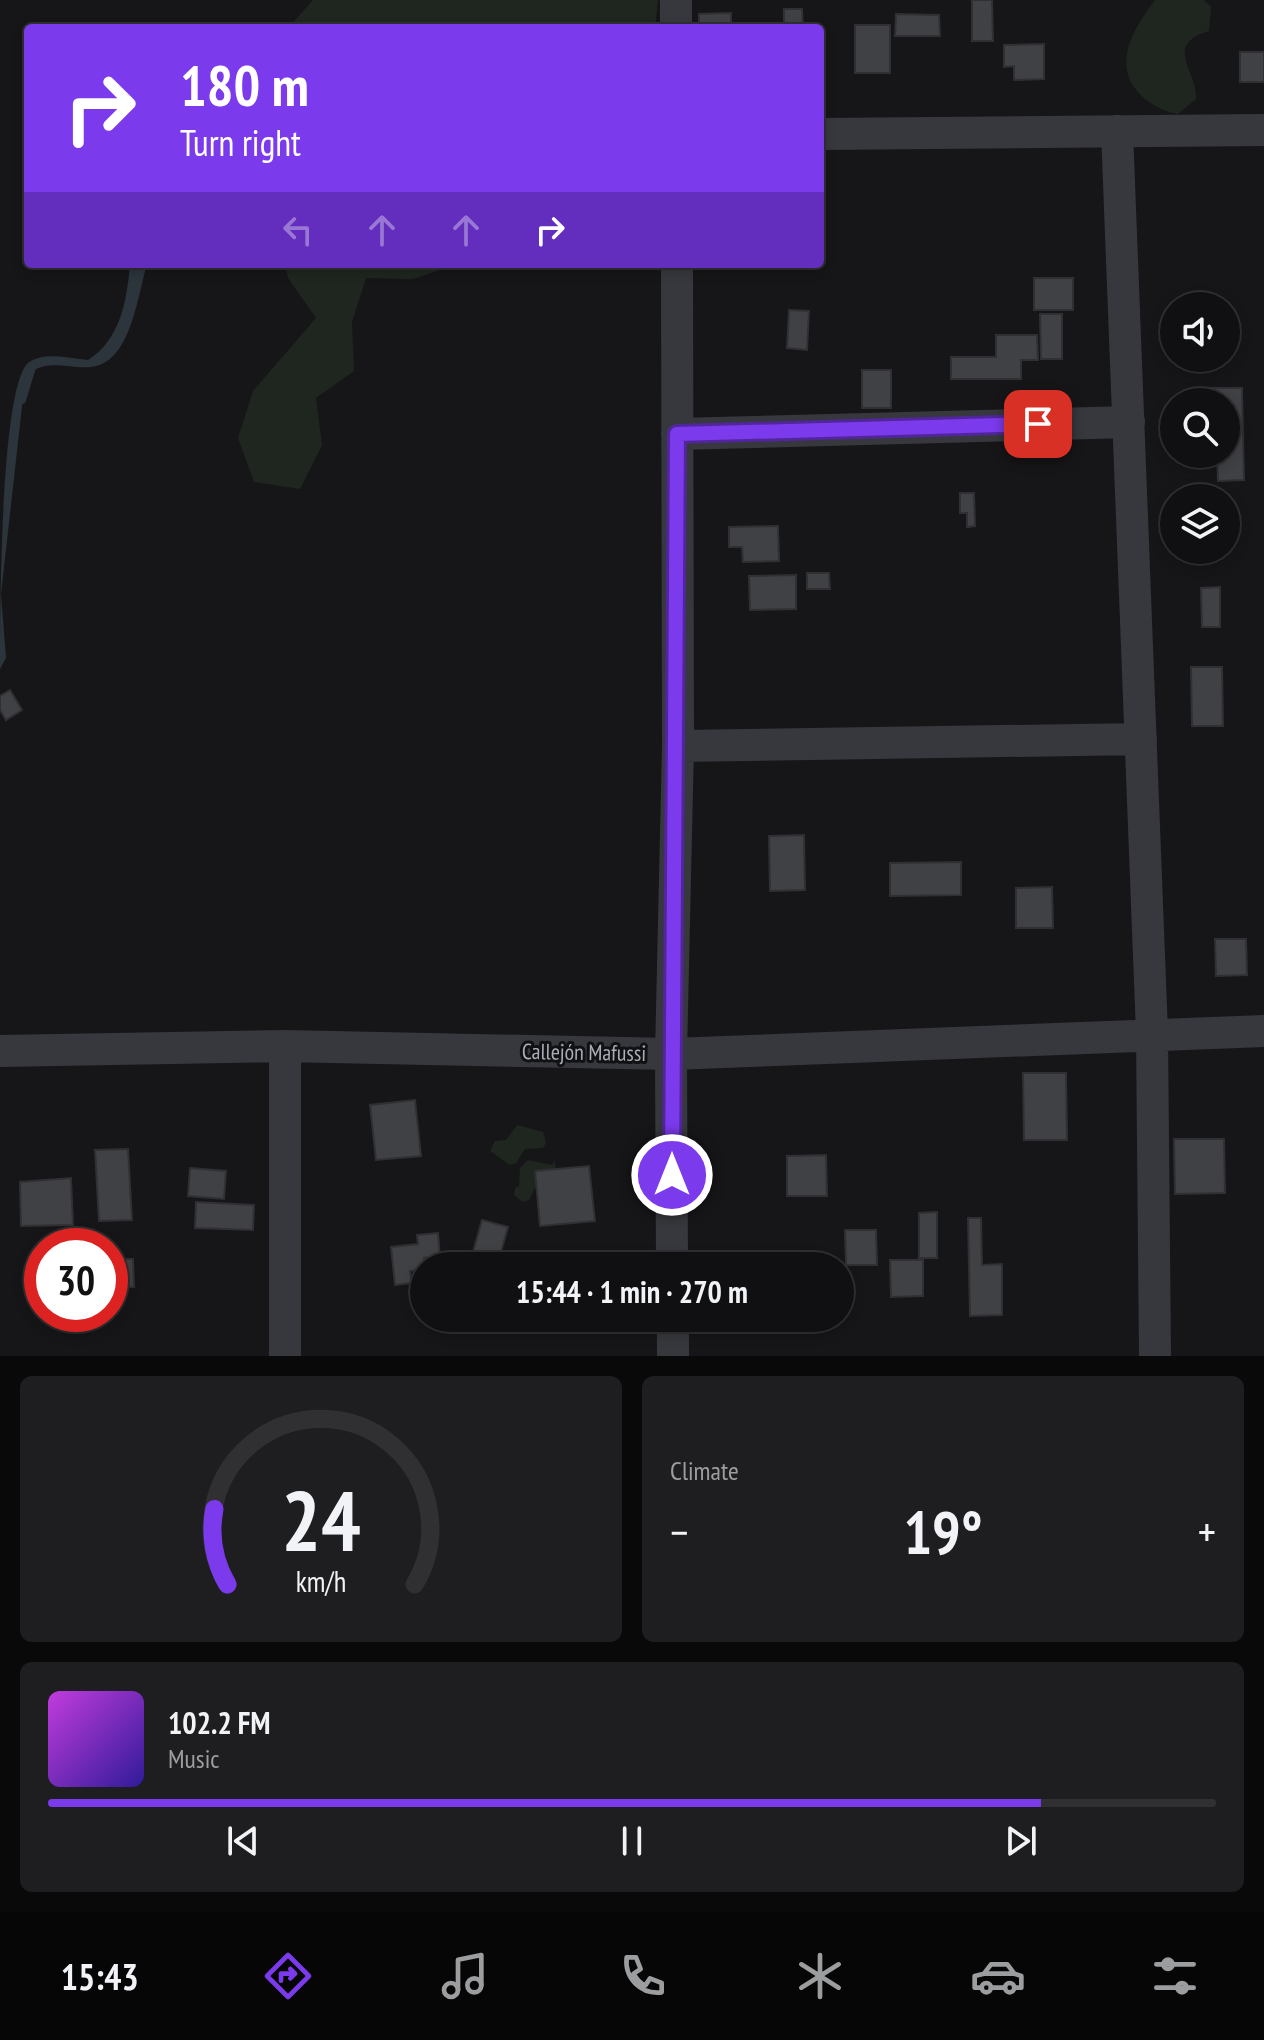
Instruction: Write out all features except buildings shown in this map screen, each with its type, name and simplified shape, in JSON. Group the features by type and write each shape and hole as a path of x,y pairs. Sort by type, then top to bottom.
{"street":[{"path":"676,0 676,24"},
{"path":"824,134 1264,130"},
{"path":"1117,131 1152,1033 1155,1356"},
{"path":"672,1252 671,1054 678,746 677,268"},
{"path":"677,434 1129,422"},
{"path":"678,746 1141,739"},
{"name":"Callejón Mafussi","path":"0,1051 285,1046 671,1054 1264,1031"},
{"path":"285,1046 285,1356"},
{"path":"673,1332 673,1356"}],"shaded area":[{"path":"313,0 658,0 655,24 292,24"},
{"path":"1155,0 1204,0 1211,7 1209,31 1195,37 1187,44 1185,51 1196,99 1178,114 1161,109 1145,99 1128,75 1126,62 1132,37"},
{"path":"130,268 146,268 130,327 119,350 111,358 101,365 90,367 44,366 25,380 1,594 6,658 0,669 0,605 7,458 19,381 28,363 34,359 57,356 88,360 99,352 115,331 127,292"},
{"path":"286,268 445,268 413,279 366,278 352,322 354,371 316,398 322,445 300,489 254,482 238,438 253,391 316,318 288,278"},
{"path":"517,1125 543,1132 546,1143 543,1148 525,1149 516,1163 510,1165 490,1151 495,1141 506,1140"},
{"path":"528,1160 552,1165 555,1160 556,1174 537,1184 529,1200 523,1202 514,1195 515,1188 519,1186 520,1168"}],"waterway":[{"path":"22,400 32,367"}],"route":[{"path":"672,1175 671,1054 678,746 677,434 1038,424"}]}
